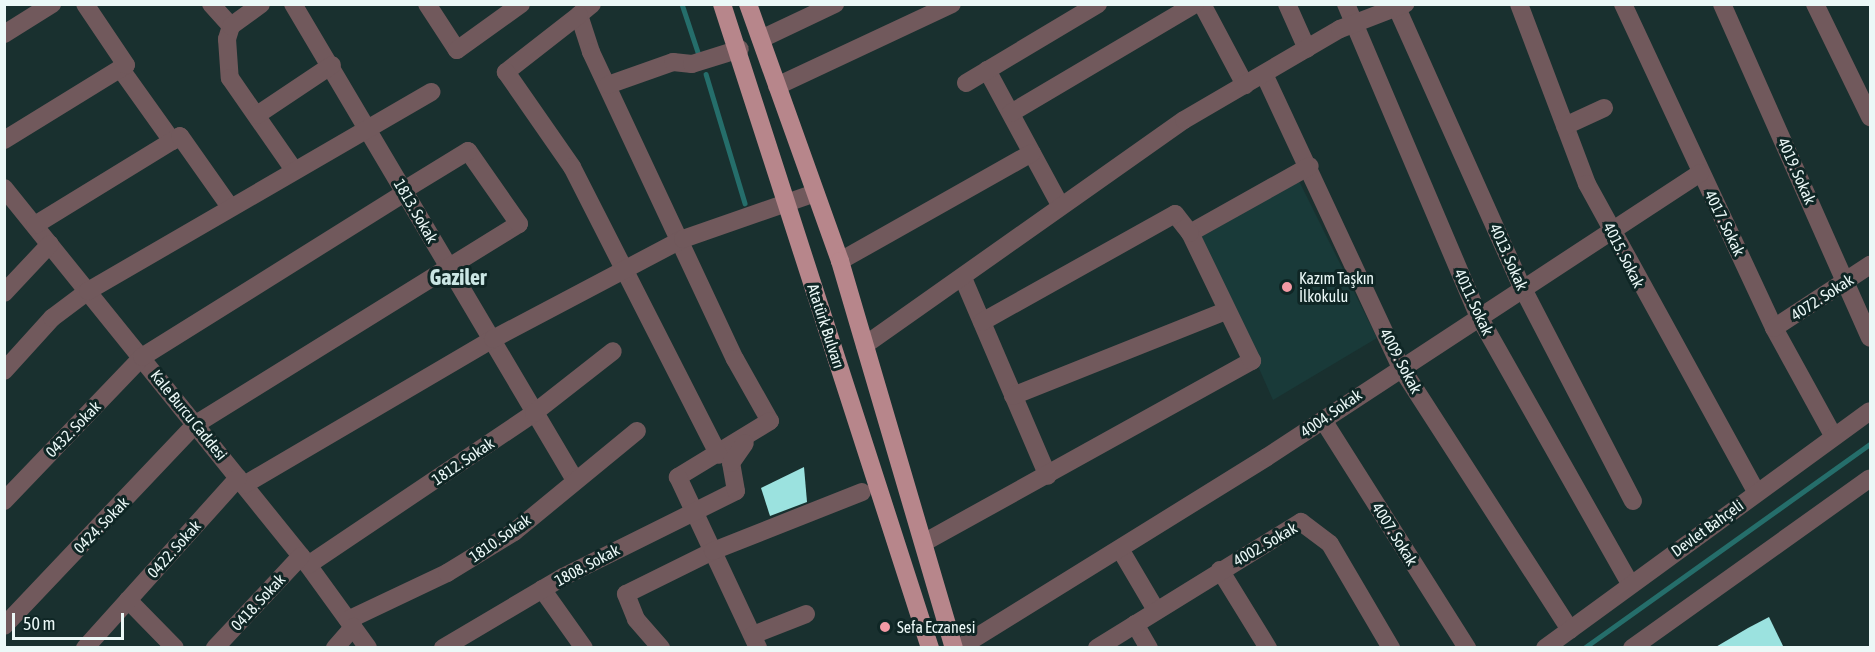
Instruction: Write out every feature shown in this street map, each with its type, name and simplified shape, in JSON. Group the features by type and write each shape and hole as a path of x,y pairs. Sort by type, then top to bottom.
{"main road":[{"name":"Atatürk Bulvarı","path":"722,4 740,49 786,204 930,648"},
{"name":"Atatürk Bulvarı","path":"748,4 840,261 925,542 954,648"}],"street":[{"path":"4,34 52,4"},
{"path":"4,140 126,65 85,4"},
{"path":"211,4 231,26"},
{"path":"261,4 231,26 226,39 230,78 294,170"},
{"name":"1813. Sokak","path":"293,4 332,65 575,480"},
{"path":"427,4 457,50 521,4"},
{"path":"761,39 835,4"},
{"path":"777,86 952,4"},
{"path":"966,83 1098,4"},
{"path":"1011,113 1195,4"},
{"path":"1202,4 1245,85"},
{"path":"1287,4 1306,49"},
{"name":"4011. Sokak","path":"1346,4 1478,315 1630,585"},
{"name":"4015. Sokak","path":"1519,4 1565,126 1611,231 1756,492"},
{"name":"4017. Sokak","path":"1623,4 1774,328 1834,437"},
{"name":"4019. Sokak","path":"1722,4 1870,338"},
{"path":"1815,4 1870,117"},
{"path":"865,345 963,278 1060,205 1245,85 1354,24 1401,6"},
{"name":"4013. Sokak","path":"1401,6 1522,287 1633,501"},
{"path":"719,455 622,273 572,167 506,72 586,10 608,85 643,170 683,239 735,359 770,421 719,455 678,477 756,641 806,614"},
{"path":"608,85 673,62 692,64 740,49"},
{"path":"257,115 332,65"},
{"path":"120,68 172,141"},
{"path":"987,70 1060,205"},
{"name":"4009. Sokak","path":"1264,74 1310,166 1400,366 1570,630"},
{"path":"4,371 52,318 88,291 432,92"},
{"path":"1565,126 1604,108"},
{"path":"35,225 180,136 230,207"},
{"name":"0424. Sokak","path":"4,626 196,424 519,224 468,151 405,191"},
{"path":"840,261 1032,153"},
{"path":"1190,233 1310,166"},
{"name":"4004. Sokak","path":"959,648 1323,420 1400,366 1700,173"},
{"name":"Kale Burcu Caddesi","path":"4,188 304,560 368,648"},
{"name":"0432. Sokak","path":"4,501 142,357 405,191"},
{"name":"0422. Sokak","path":"85,648 241,482 493,339 683,239 815,193"},
{"path":"925,542 1048,476 1252,361 1190,233 1175,214 982,322"},
{"path":"4,293 50,244"},
{"name":"4072. Sokak","path":"1774,328 1870,265"},
{"path":"963,278 1048,476"},
{"path":"1013,396 1226,311"},
{"name":"1812. Sokak","path":"304,560 534,413 613,351"},
{"name":"Devlet Bahçeli","path":"1545,648 1870,411"},
{"name":"4007. Sokak","path":"1323,420 1467,648"},
{"name":"1810. Sokak","path":"351,624 457,567 514,532 637,431"},
{"name":"1808. Sokak","path":"443,648 542,589 736,490 731,464 750,434"},
{"path":"1632,648 1869,483"},
{"path":"661,648 636,619 626,594 713,551 862,492"},
{"name":"4002. Sokak","path":"1097,648 1220,570 1302,522 1330,544 1391,648"},
{"path":"1120,549 1156,610"},
{"name":"0418. Sokak","path":"215,648 304,560"},
{"path":"1220,570 1268,648"},
{"path":"542,589 584,648"},
{"path":"128,600 175,648"},
{"path":"334,648 351,624"},
{"path":"1135,624 1149,648"}],"shaded area":[{"name":"Kazım Taşkın İlkokulu","path":"1299,181 1377,338 1273,400 1201,237"}],"building":[{"path":"804,467 807,502 770,516 761,488"},
{"path":"1769,617 1784,648 1714,648 1748,628"}],"waterway":[{"path":"682,4 698,52"},
{"path":"706,74 745,203"},
{"path":"1584,648 1870,444"}],"place":[{"name":"Kazım Taşkın İlkokulu","path":"1287,287"},
{"name":"Sefa Eczanesi","path":"885,627"}],"district":[{"name":"Gaziler","path":"458,278"}]}
